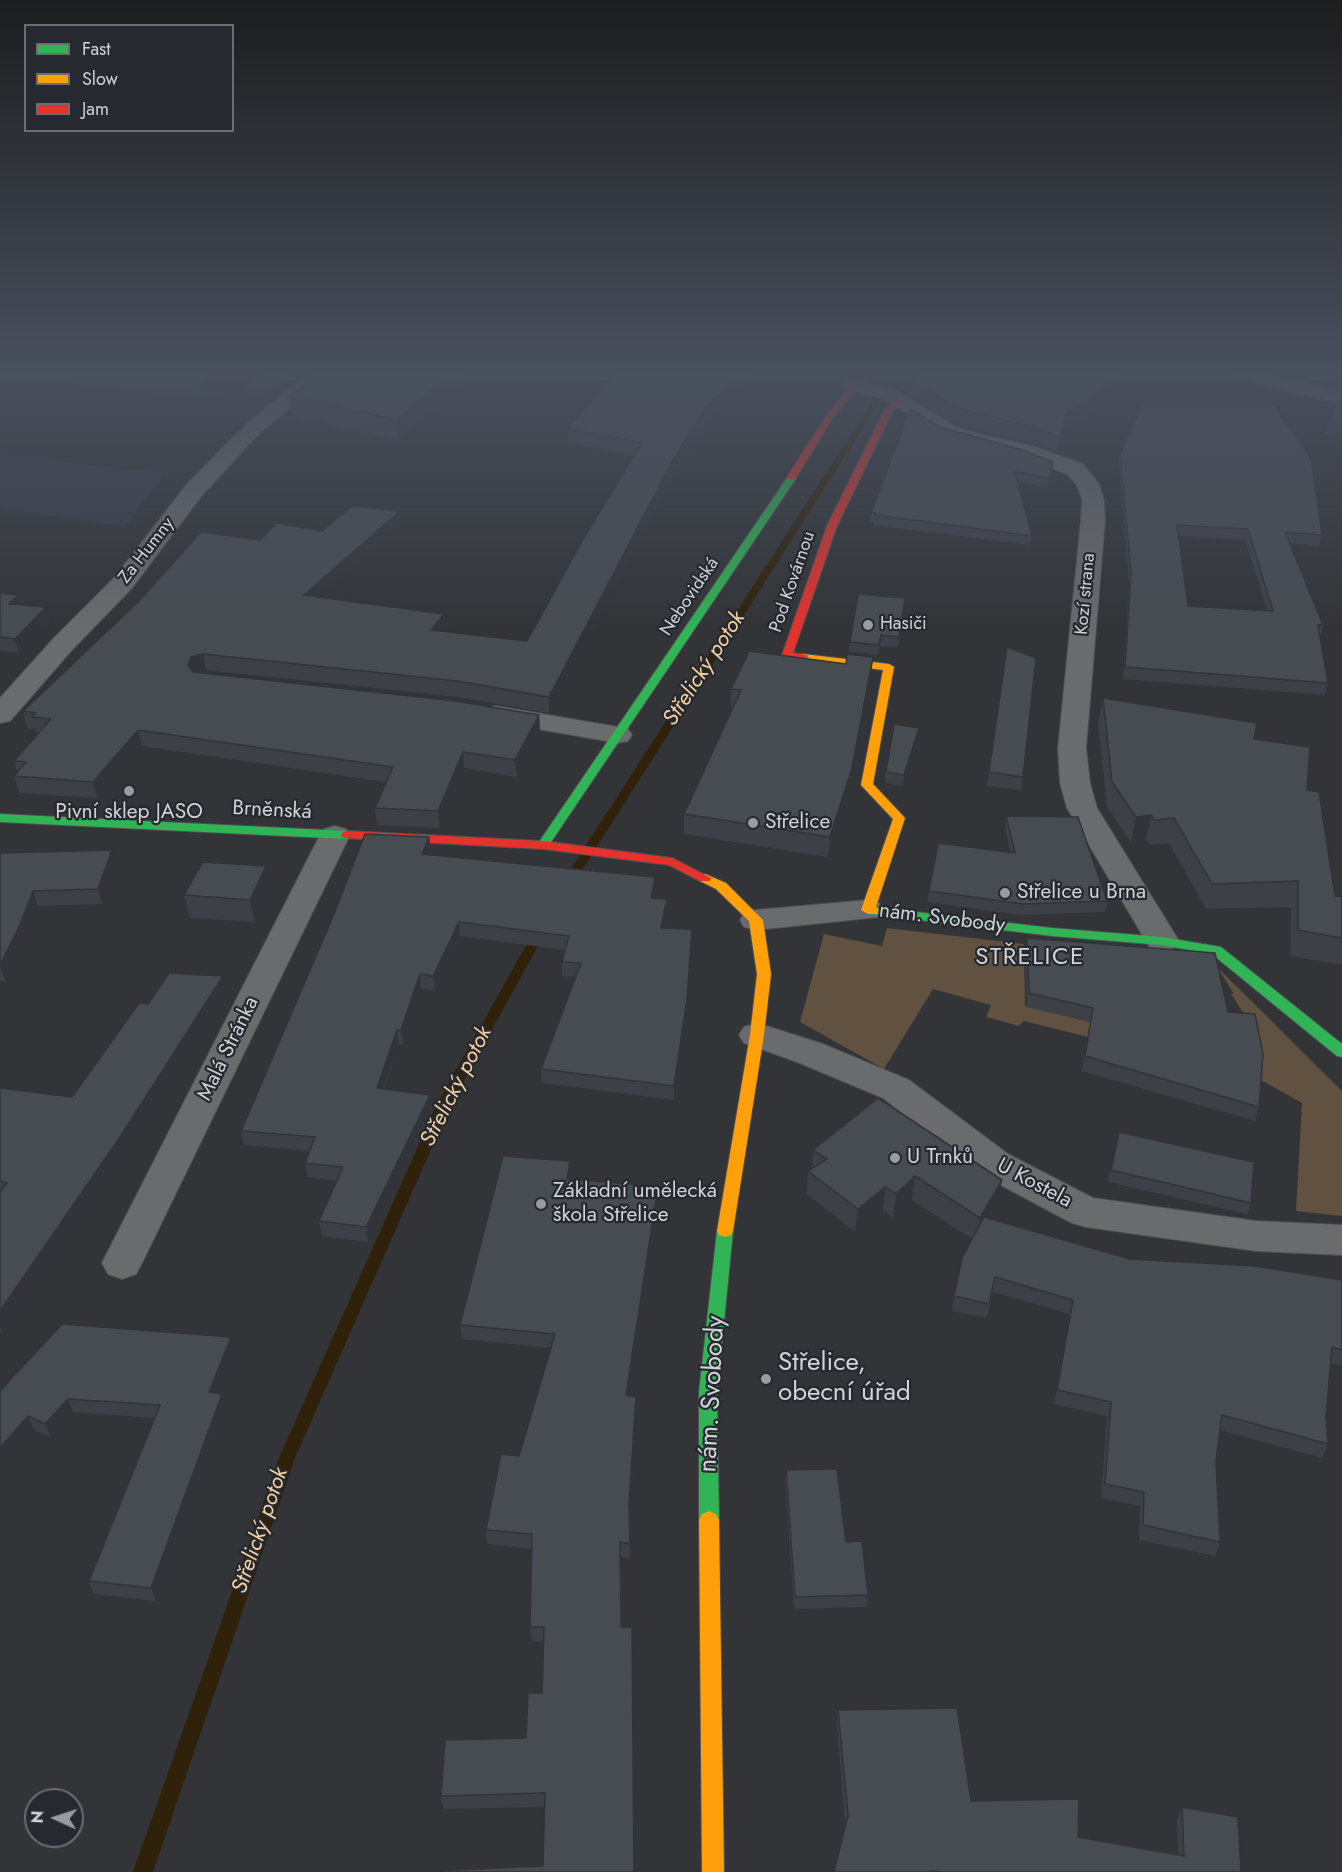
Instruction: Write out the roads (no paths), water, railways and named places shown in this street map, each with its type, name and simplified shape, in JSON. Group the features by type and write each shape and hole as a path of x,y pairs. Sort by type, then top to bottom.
{"street":[{"name":"Za Humny","path":"0,715 62,645 123,583 203,481 225,458"},
{"name":"Nebovidská","path":"543,845 804,458"},
{"name":"Pod Kovárnou","path":"865,458 832,526 787,655 889,667"},
{"name":"Kozí strana","path":"1044,458 1075,469 1088,484 1093,500 1072,748 1075,783 1082,808 1162,941"},
{"name":"nám. Svobody","path":"868,910 899,818 867,785 889,667"},
{"path":"470,709 618,735"},
{"name":"Brněnská","path":"0,818 543,845"},
{"name":"Malá Stránka","path":"122,1263 335,835"},
{"path":"543,845 672,862 721,886 756,920"},
{"name":"nám. Svobody","path":"713,1872 708,1392 727,1213 757,1035 764,974 756,920 868,910 1052,932 1162,941"},
{"path":"1162,941 1216,950 1340,1046"},
{"name":"U Kostela","path":"757,1035 810,1053 896,1089 994,1164 1086,1212 1256,1236 1342,1240"}],"waterway":[{"name":"Střelický potok","path":"569,881 840,458"},
{"name":"Střelický potok","path":"143,1872 287,1458 444,1104 539,933"}],"place":[{"name":"Hasiči","path":"868,625"},
{"name":"Pivní sklep JASO","path":"129,791"},
{"name":"Střelice","path":"753,823"},
{"name":"Střelice u Brna","path":"1005,893"},
{"name":"U Trnků","path":"895,1158"},
{"name":"Základní umělecká škola Střelice","path":"541,1204"},
{"name":"Střelice, obecní úřad","path":"766,1379"}],"district":[{"name":"STŘELICE","path":"1030,958"}]}
